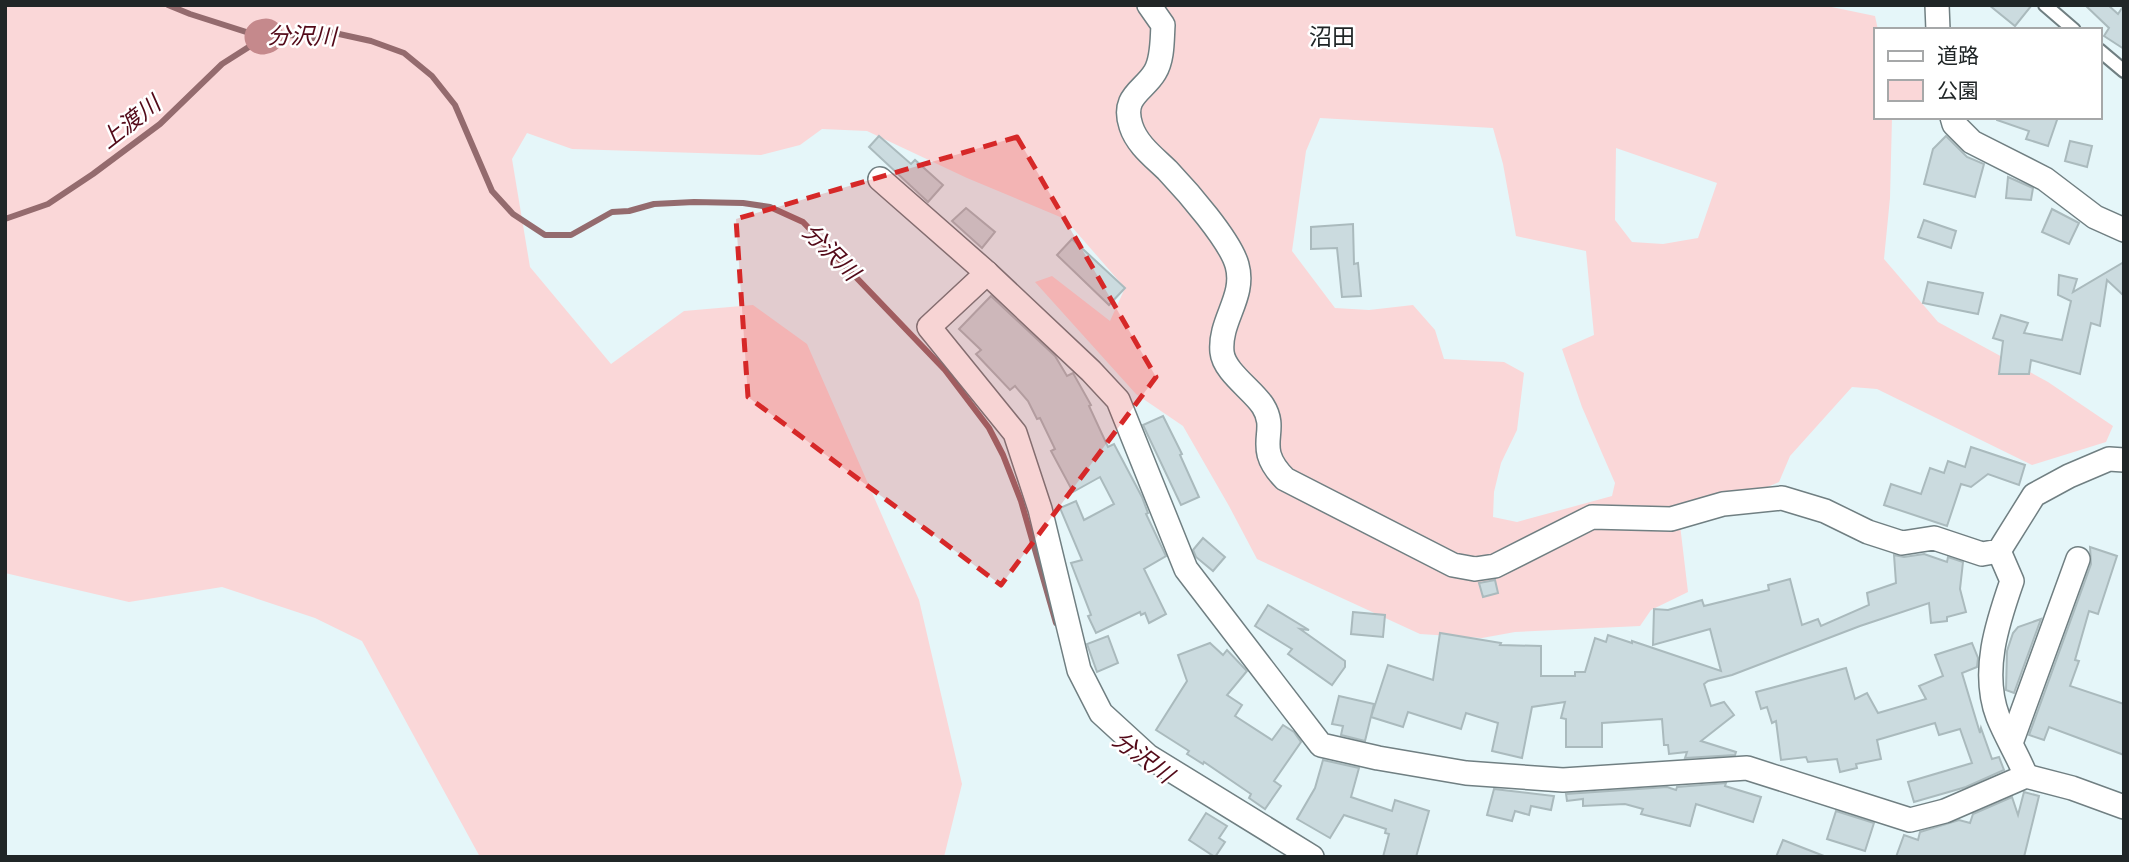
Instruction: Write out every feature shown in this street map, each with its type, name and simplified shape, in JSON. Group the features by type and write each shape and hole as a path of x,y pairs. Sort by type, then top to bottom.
{"street":[{"path":"1149,5 1163,25 1160,54 1155,72 1135,93 1130,104 1130,125 1139,142 1175,179 1228,245 1237,262 1239,287 1223,331 1222,355 1234,374 1263,406 1269,421 1266,449 1273,467 1285,479 1453,565 1475,569 1495,566 1592,517 1671,519 1723,504 1782,498 1825,511 1868,532 1902,543 1934,538 1982,554 2000,551 2034,495 2109,459 2124,460"},
{"path":"1937,5 1938,28"},
{"path":"1953,119 1954,124 1972,142 2045,179 2095,217 2124,230"},
{"path":"880,178 1091,370 1118,400 1186,569 1321,745 1466,773 1563,780 1747,768 1910,820 1945,811 2026,776 2072,788 2124,807"},
{"path":"987,273 929,327 1015,433 1040,509 1079,670 1101,713 1148,756 1312,857"},
{"path":"2000,551 2012,581 1996,628 1990,683 1998,716 2026,776"},
{"path":"2011,743 2078,559"}],"lane":[{"path":"2045,5 2072,28"},
{"path":"2101,52 2124,71"}],"highlighted area":[{"path":"1017,137 1156,377 1001,585 748,397 736,219"}],"green space":[{"path":"5,5 1822,5 1875,16 1878,28 1874,28 1874,119 1892,119 1890,198 1884,259 1938,322 2048,382 2113,426 2106,442 2032,465 1877,389 1852,387 1790,456 1779,482 1680,525 1688,592 1651,610 1640,626 1515,632 1482,638 1420,634 1257,559 1183,426 1136,394 1035,282 1052,276 1110,321 1125,288 1065,219 967,178 867,131 822,129 800,145 761,155 572,149 527,133 512,159 530,267 611,364 684,311 753,305 807,344 919,600 962,784 944,857 480,857 362,641 315,618 222,587 129,602 5,573","holes":["1320,118 1493,128 1503,164 1516,236 1586,251 1594,335 1562,349 1582,407 1615,483 1612,496 1517,522 1493,517 1494,492 1501,463 1517,430 1524,373 1504,362 1444,359 1435,330 1413,305 1369,310 1335,308 1292,251 1306,151","1616,148 1717,183 1698,238 1663,244 1632,242 1615,220"]}],"building":[{"path":"1989,5 2032,5 2015,26"},
{"path":"2085,5 2108,5 2118,14 2124,5 2124,49 2104,36 2109,28"},
{"path":"2057,119 2048,146 2026,139 2029,131 1997,120"},
{"path":"879,136 911,164 915,160 943,185 928,202 869,147"},
{"path":"1946,136 1967,157 1984,164 1975,197 1924,184 1933,149"},
{"path":"2070,141 2092,146 2087,167 2065,161"},
{"path":"2008,177 2033,188 2031,200 2006,198"},
{"path":"966,208 995,232 982,248 952,221"},
{"path":"2052,209 2079,223 2069,244 2042,232"},
{"path":"1924,220 1956,231 1951,248 1918,237"},
{"path":"1353,224 1354,264 1358,263 1361,296 1342,297 1337,248 1311,249 1311,227"},
{"path":"1072,239 1125,288 1109,305 1057,255"},
{"path":"2124,262 2124,296 2107,280 2100,326 2091,323 2080,374 2031,360 2029,374 1999,374 2003,341 1993,338 2001,315 2028,323 2024,333 2062,340 2071,301 2058,295 2059,275 2077,279 2073,292"},
{"path":"1928,282 1983,293 1978,314 1923,303"},
{"path":"991,296 1055,356 1067,376 1073,373 1091,405 1089,406 1108,447 1114,444 1142,497 1148,513 1146,514 1166,556 1144,569 1166,614 1149,623 1145,613 1141,615 1140,612 1096,633 1071,563 1082,560 1060,508 1076,501 1084,520 1114,504 1100,477 1073,492 1051,451 1055,449 1040,418 1037,419 1028,401 1015,386 1010,390 976,354 981,350 959,329"},
{"path":"1163,416 1199,497 1181,505 1143,425"},
{"path":"1971,447 2025,465 2019,485 1988,474 1971,487 1961,484 1947,526 1884,505 1891,484 1921,494 1930,468 1944,473 1948,461 1965,467"},
{"path":"1203,538 1225,557 1213,571 1196,557 1193,550"},
{"path":"2090,547 2117,556 2098,614 2089,611 2075,660 2079,661 2070,686 2124,704 2124,755 2049,727 2044,740 2029,735 2091,564"},
{"path":"1924,554 1947,562 1948,557 1963,562 1960,589 1966,612 1947,617 1947,621 1931,623 1929,603 1704,684 1711,706 1724,702 1734,715 1701,741 1736,752 1735,755 1685,758 1687,752 1669,754 1668,745 1664,745 1662,719 1602,723 1602,747 1566,747 1566,719 1561,718 1565,702 1532,707 1522,758 1492,751 1498,723 1466,713 1461,729 1408,712 1403,727 1371,717 1388,665 1433,680 1440,633 1501,643 1500,645 1541,646 1541,676 1575,676 1575,672 1585,672 1595,638 1606,642 1608,635 1721,671 1710,629 1653,645 1654,609 1668,610 1702,600 1704,606 1769,590 1768,585 1790,579 1802,625 1818,619 1821,626 1869,605 1867,593 1896,583 1894,555 1904,557"},
{"path":"1495,580 1498,593 1483,597 1479,583"},
{"path":"1268,605 1309,630 1300,629 1345,661 1345,667 1332,685 1288,654 1292,649 1255,626"},
{"path":"1353,612 1385,615 1383,637 1351,634"},
{"path":"2041,619 2014,693 2006,690 2007,651 2013,633 2018,627"},
{"path":"1108,636 1118,663 1097,672 1087,644"},
{"path":"1210,643 1223,655 1227,650 1247,671 1227,695 1242,705 1235,716 1272,740 1283,725 1294,732 1301,742 1274,781 1281,786 1265,809 1249,798 1251,794 1204,762 1203,764 1187,754 1189,751 1156,730 1187,681 1178,655"},
{"path":"1972,643 1978,658 1977,667 1962,673 1980,733 1981,728 1992,759 1999,757 2004,770 1966,787 1914,802 1908,782 1972,763 1960,729 1939,735 1935,723 1877,740 1881,759 1856,764 1857,768 1840,772 1837,759 1808,762 1806,757 1781,760 1776,721 1772,723 1767,707 1761,709 1756,692 1846,668 1855,699 1867,693 1878,713 1926,699 1919,686 1943,676 1935,655"},
{"path":"1339,696 1374,704 1365,741 1341,735 1343,726 1332,724"},
{"path":"1323,760 1359,768 1351,797 1392,811 1395,800 1429,811 1416,857 1383,857 1389,834 1385,833 1386,829 1344,815 1330,838 1297,819 1315,788"},
{"path":"1726,783 1725,786 1761,797 1753,822 1696,804 1690,826 1641,814 1643,809 1625,804 1583,806 1583,799 1567,801 1566,794 1667,787 1676,790 1677,787"},
{"path":"1494,789 1554,796 1551,810 1531,806 1529,815 1515,811 1512,821 1487,815"},
{"path":"2024,792 2039,796 2024,857 1896,857 1904,835 1918,840 1920,832 1959,820 1970,823 1973,814 2012,797 2018,815"},
{"path":"1836,811 1874,823 1865,851 1827,839"},
{"path":"1206,813 1227,826 1219,838 1225,842 1215,857 1189,840"},
{"path":"1783,840 1824,856 1824,857 1776,857"}],"waterway":[{"name":"分沢川","path":"168,5 262,37"},
{"name":"分沢川","path":"5,219 48,204 93,174 160,124 222,64 266,36 298,35 319,39 330,32 371,41 404,53 432,76 455,105 492,191 513,214 545,235 571,235 612,212 629,211 654,204 743,203 770,207 803,222 945,370 989,428 1021,501 1056,623"},
{"name":"分沢川","path":"262,37 266,36"}],"district":[{"name":"沼田","path":"1332,37"}],"water label":[{"name":"上渡川","path":"130,122"}]}
